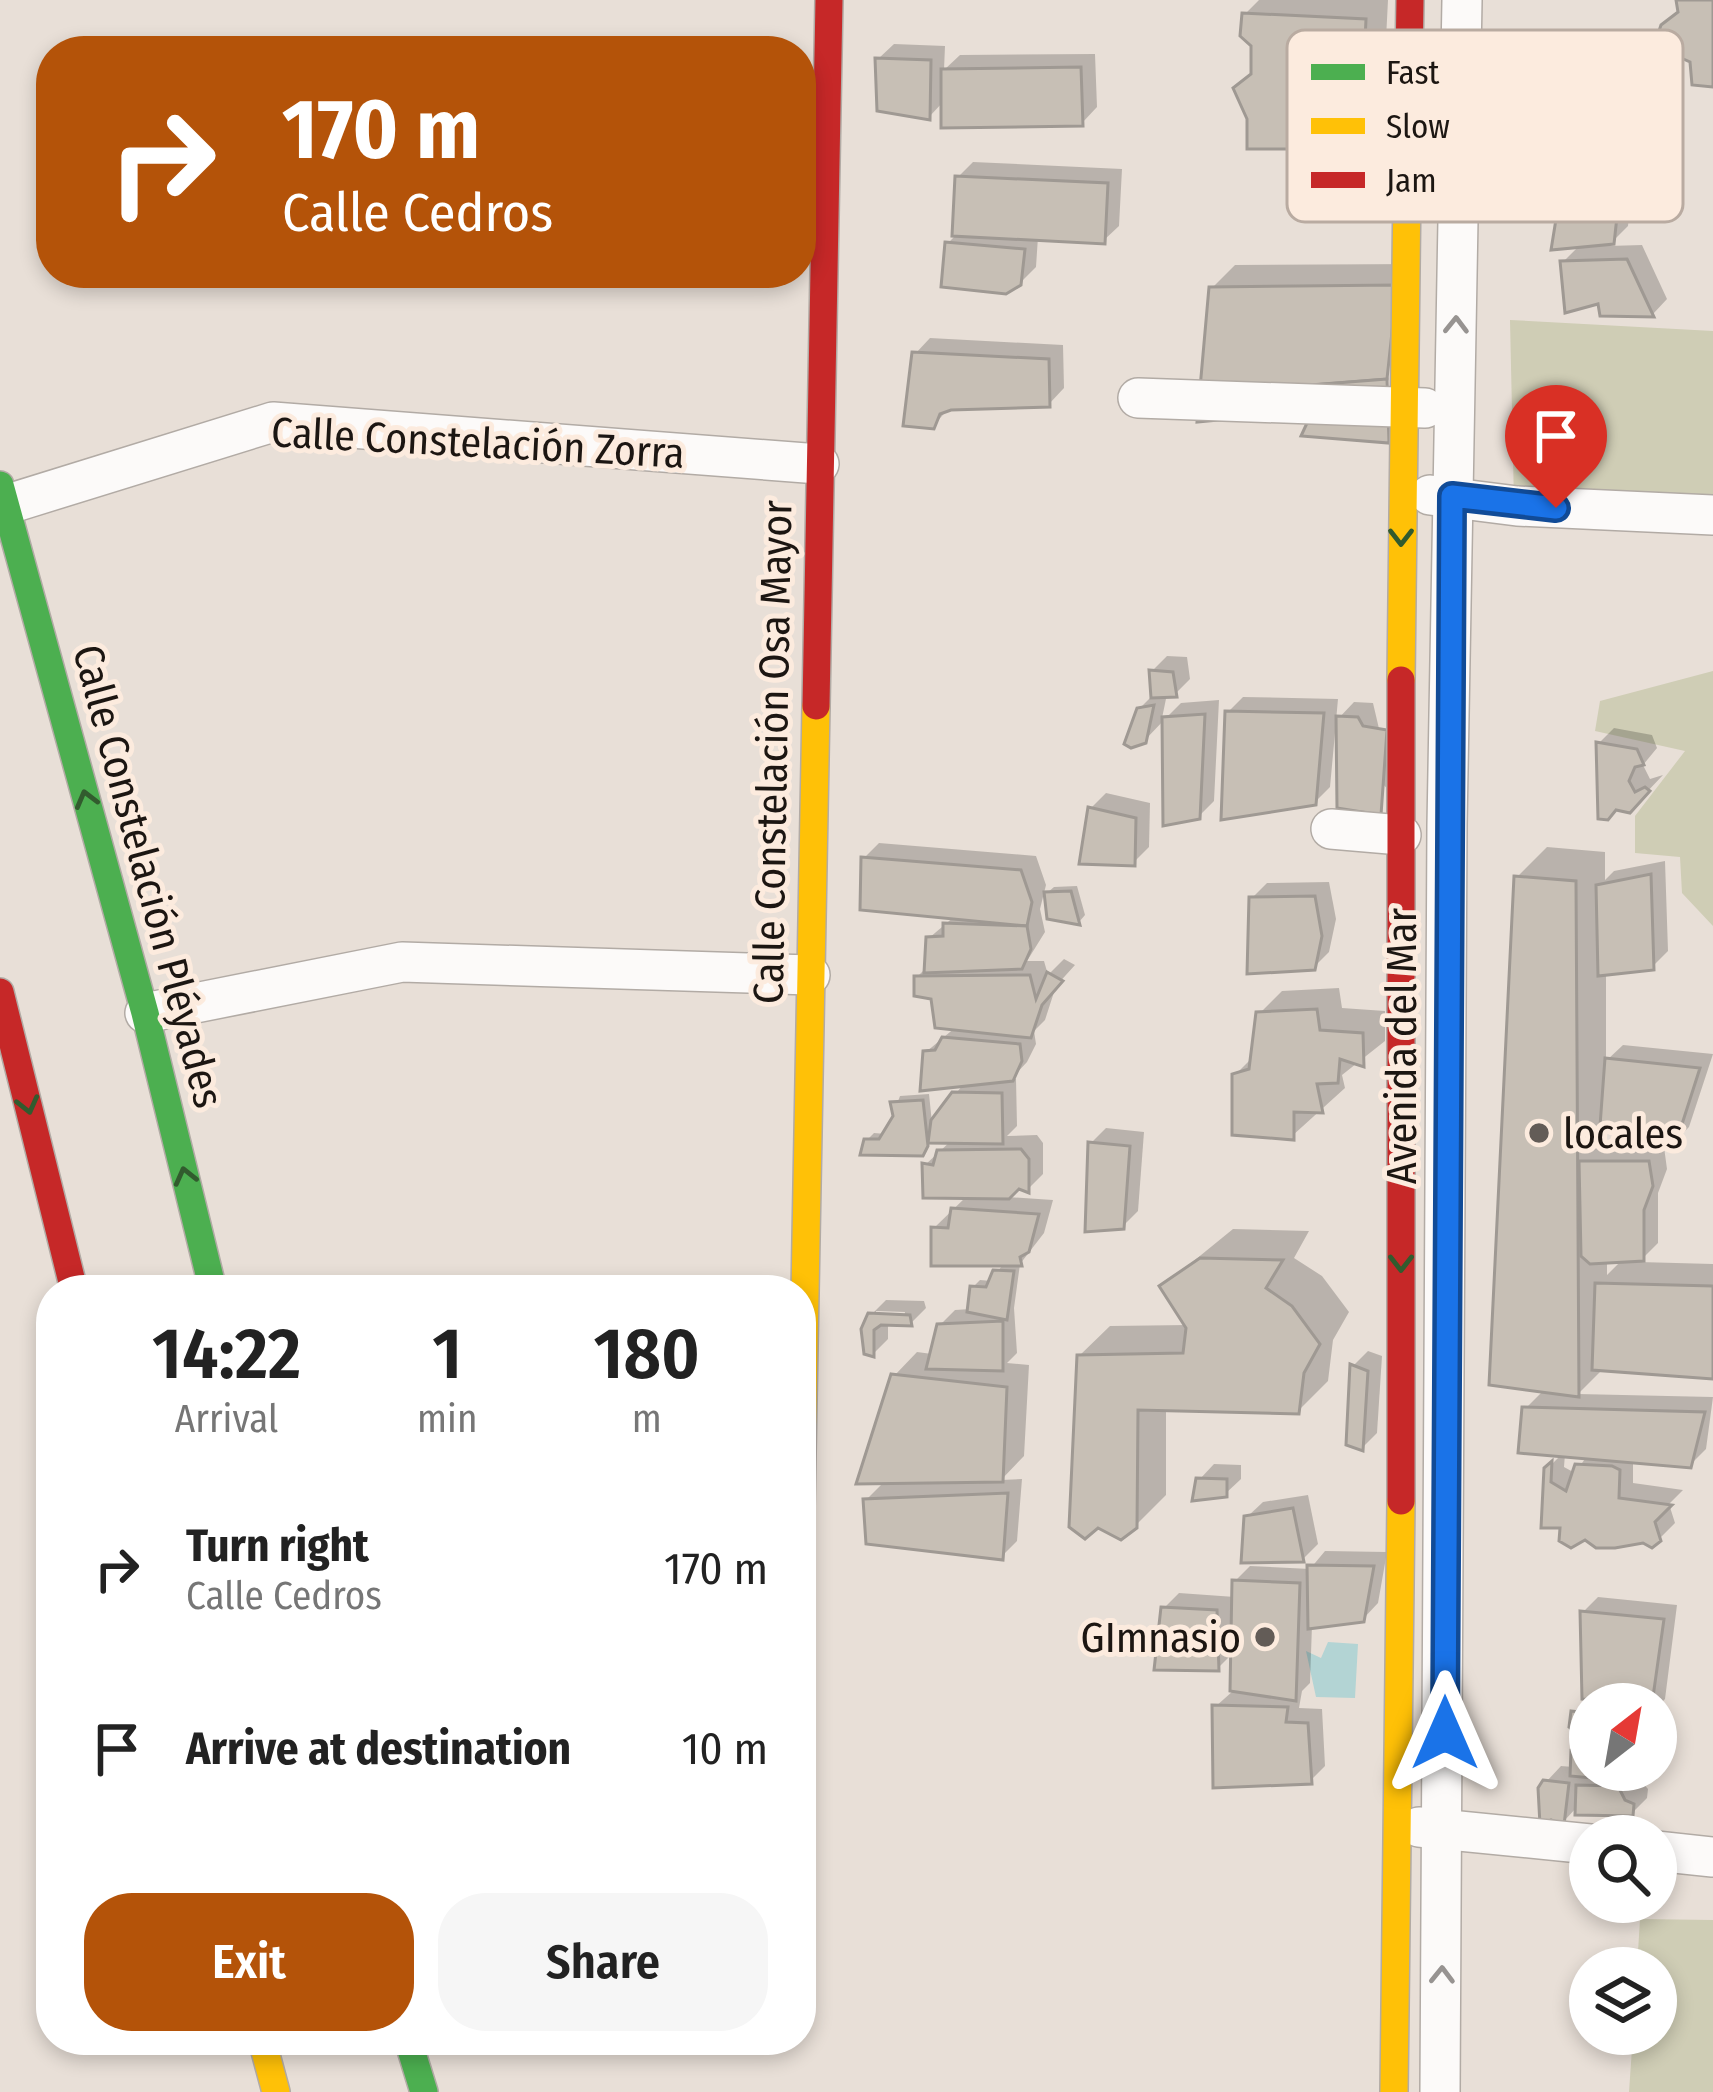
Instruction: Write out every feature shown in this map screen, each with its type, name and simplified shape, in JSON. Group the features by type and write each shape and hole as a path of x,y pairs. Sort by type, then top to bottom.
{"street":[{"name":"Calle Constelación Osa Mayor","path":"806,1275 829,0"},
{"name":"Avenida del Mar","path":"1409,30 1410,0"},
{"name":"Avenida del Mar","path":"1461,30 1462,0"},
{"name":"Avenida del Mar","path":"1394,2092 1401,1827 1401,492 1406,222"},
{"name":"Avenida del Mar","path":"1440,2092 1458,222"},
{"path":"1138,398 1454,409"},
{"name":"Calle Constelación Zorra","path":"2,495 273,422 819,464"},
{"path":"1401,492 1517,506 1713,515"},
{"name":"Calle Constelación Pléyades","path":"2,495 146,1013 209,1275"},
{"path":"1331,829 1401,835"},
{"path":"146,1013 402,962 810,975"},
{"path":"0,992 70,1275"},
{"path":"1401,1827 1569,1842"},
{"path":"1677,1853 1713,1857"},
{"path":"266,2055 276,2092"},
{"path":"413,2055 424,2092"}],"shaded area":[{"path":"1510,320 1713,331 1713,513 1514,503"},
{"path":"1713,671 1713,926 1682,893 1680,857 1635,853 1635,816 1685,751 1595,731 1600,701"},
{"path":"1713,1920 1713,2092 1629,2092 1632,2055 1677,2055 1677,1947 1638,1947 1640,1923"}],"water":[{"path":"1328,1642 1358,1644 1355,1698 1316,1697 1306,1651 1321,1658"}],"building":[{"path":"1676,0 1713,0 1713,87 1692,85 1690,62 1683,59 1683,30 1659,30 1678,12"},
{"path":"1242,13 1366,19 1366,30 1287,30 1287,149 1247,149 1247,119 1233,88 1251,74 1251,46 1240,36"},
{"path":"875,58 931,60 930,120 877,111"},
{"path":"1081,67 1083,126 941,128 941,69"},
{"path":"955,176 1108,183 1105,244 952,236"},
{"path":"1556,222 1616,222 1614,244 1551,250"},
{"path":"945,242 1025,249 1021,285 1006,294 941,287"},
{"path":"1627,259 1654,317 1600,316 1598,304 1565,313 1560,261"},
{"path":"1397,285 1387,379 1311,385 1300,412 1197,422 1209,287"},
{"path":"912,352 1049,359 1050,407 951,410 940,414 934,429 903,426"},
{"path":"1387,379 1389,443 1301,436 1314,408 1311,385"},
{"path":"1149,670 1173,672 1177,697 1151,698"},
{"path":"1154,705 1146,743 1131,748 1124,744 1137,708"},
{"path":"1225,711 1324,713 1316,805 1221,820"},
{"path":"1205,714 1200,819 1163,826 1162,717"},
{"path":"1336,716 1358,717 1363,726 1387,730 1381,815 1337,808"},
{"path":"1596,742 1637,749 1644,765 1635,767 1629,781 1635,792 1645,787 1650,791 1630,813 1616,810 1608,820 1598,819"},
{"path":"1088,807 1136,818 1135,866 1079,864"},
{"path":"861,857 1021,870 1032,902 1027,926 860,910"},
{"path":"1651,874 1654,970 1598,976 1596,885"},
{"name":"locales","path":"1514,876 1576,881 1579,1397 1489,1385"},
{"path":"1071,891 1080,925 1047,919 1044,892"},
{"path":"1315,896 1322,936 1315,970 1247,974 1249,897"},
{"path":"943,923 1027,926 1031,949 1022,969 924,973 926,937 943,936"},
{"path":"1047,972 1063,981 1042,1005 1031,1038 935,1028 931,999 914,996 914,976 1030,975 1036,999"},
{"path":"1317,1009 1320,1030 1363,1033 1364,1067 1340,1059 1338,1083 1317,1084 1323,1113 1294,1112 1294,1140 1232,1135 1232,1074 1249,1069 1256,1012"},
{"path":"942,1037 1020,1044 1022,1061 1013,1081 920,1091 923,1051 935,1050"},
{"path":"1605,1058 1700,1068 1675,1146 1600,1126"},
{"path":"952,1092 1002,1093 1003,1144 928,1143 931,1120"},
{"path":"923,1100 928,1146 923,1156 860,1155 864,1139 879,1139 893,1116 890,1102"},
{"path":"1088,1142 1130,1146 1124,1229 1085,1232"},
{"path":"1021,1149 1029,1159 1029,1193 1019,1189 1009,1199 923,1198 922,1163 933,1165 937,1150"},
{"path":"1579,1161 1649,1161 1653,1186 1644,1210 1644,1261 1590,1264 1581,1256"},
{"path":"951,1208 1039,1214 1029,1252 1020,1257 1022,1266 931,1266 931,1227 948,1228"},
{"path":"1200,1258 1283,1260 1266,1288 1292,1306 1320,1344 1304,1373 1299,1414 1138,1410 1137,1528 1121,1540 1098,1528 1085,1539 1069,1527 1077,1355 1183,1353 1186,1328 1159,1286"},
{"path":"993,1270 1014,1271 1007,1320 967,1312 970,1286 986,1287"},
{"path":"1595,1283 1713,1286 1713,1379 1592,1370"},
{"path":"868,1313 910,1315 912,1326 881,1325 874,1330 874,1357 864,1354 861,1329"},
{"path":"1003,1321 1003,1371 926,1369 937,1324"},
{"path":"1350,1364 1368,1371 1363,1451 1346,1445"},
{"path":"891,1374 1007,1387 1003,1482 856,1484"},
{"path":"1522,1407 1705,1412 1691,1468 1518,1453"},
{"path":"1552,1461 1551,1482 1566,1491 1575,1464 1612,1466 1620,1470 1619,1498 1672,1505 1655,1522 1661,1541 1652,1548 1643,1543 1596,1548 1585,1540 1571,1548 1559,1541 1560,1528 1541,1528 1544,1468"},
{"path":"1196,1478 1227,1479 1227,1497 1192,1501"},
{"path":"1008,1493 1003,1560 866,1544 863,1499"},
{"path":"1293,1508 1304,1562 1241,1563 1244,1516"},
{"path":"1307,1565 1374,1566 1364,1622 1308,1629"},
{"name":"GImnasio","path":"1232,1580 1300,1583 1296,1701 1230,1691"},
{"path":"1161,1607 1217,1610 1219,1671 1154,1670"},
{"path":"1580,1611 1664,1619 1655,1683 1582,1683"},
{"path":"1212,1705 1288,1707 1286,1722 1308,1723 1312,1784 1213,1788"},
{"path":"1543,1780 1569,1783 1564,1825 1551,1820 1540,1825 1538,1788"},
{"path":"1576,1791 1620,1791 1634,1804 1633,1815 1575,1815"}],"traffic: fast":[{"path":"0,485 145,1013 209,1275"},
{"path":"413,2055 424,2092"}],"traffic: slow":[{"path":"1401,680 1407,222"},
{"path":"805,1275 816,706"},
{"path":"1394,2092 1401,1501"},
{"path":"266,2055 276,2092"}],"traffic: jam":[{"path":"816,706 829,0"},
{"path":"1410,0 1410,30"},
{"path":"1401,680 1401,1501"},
{"path":"0,992 70,1275"}],"place":[{"name":"locales","path":"1539,1133"},
{"name":"GImnasio","path":"1265,1637"}],"route":[{"path":"1445,1733 1452,496 1556,508"}]}
